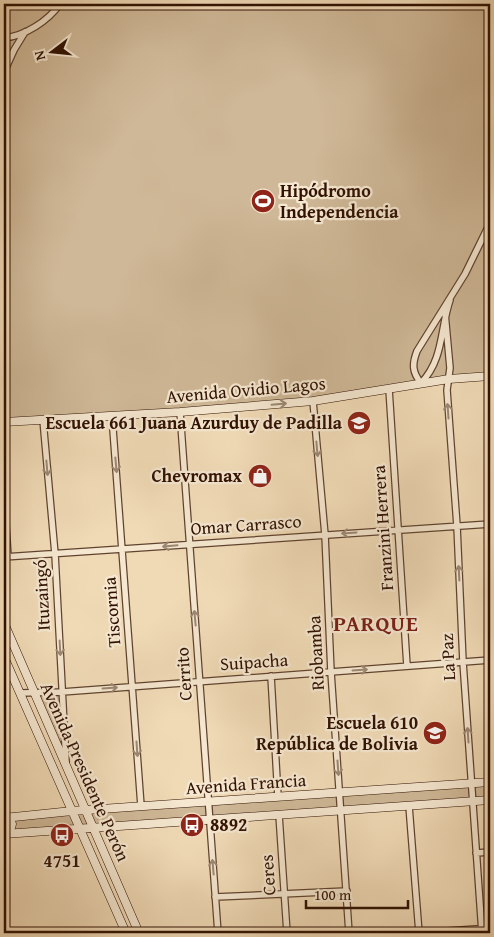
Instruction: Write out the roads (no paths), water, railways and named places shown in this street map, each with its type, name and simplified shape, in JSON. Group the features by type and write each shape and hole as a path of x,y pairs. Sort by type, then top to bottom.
{"main road":[{"name":"Avenida Ovidio Lagos","path":"4,422 180,412 313,401 449,379 490,376"},
{"name":"Avenida Presidente Perón","path":"4,624 140,933"},
{"name":"Avenida Presidente Perón","path":"4,657 126,933"},
{"name":"Avenida Francia","path":"5,818 85,810 490,782"},
{"name":"Avenida Francia","path":"5,833 490,800"},
{"path":"5,818 12,824 5,833"}],"street":[{"path":"4,38 15,37 25,32 45,18 60,4"},
{"path":"4,72 25,32"},
{"path":"450,300 445,313 436,361 429,375 421,384 413,371 413,361 417,351 465,274 490,224"},
{"name":"La Paz","path":"445,313 450,368 447,390 482,931"},
{"name":"Franzini Herrera","path":"389,389 407,666"},
{"name":"Riobamba","path":"313,401 325,534 332,672 350,933"},
{"name":"Cerrito","path":"180,412 218,933"},
{"name":"Tiscornia","path":"112,416 141,806"},
{"name":"Ituzaingó","path":"43,420 55,554 67,769"},
{"path":"4,496 6,556"},
{"name":"Omar Carrasco","path":"6,556 123,550 325,534 490,524"},
{"name":"Suipacha","path":"20,693 62,692 490,660"},
{"path":"271,676 278,797"},
{"path":"409,806 419,933 482,931 490,928"},
{"name":"Ceres","path":"279,815 287,933"},
{"path":"476,853 490,852"},
{"path":"215,897 346,891"}],"place":[{"name":"Hipódromo Independencia","path":"263,201"},
{"name":"Escuela 661 Juana Azurduy de Padilla","path":"359,423"},
{"name":"Chevromax","path":"260,476"},
{"name":"Escuela 610 República de Bolivia","path":"435,733"},
{"name":"8892","path":"192,825"},
{"name":"4751","path":"62,835"}],"district":[{"name":"PARQUE","path":"376,623"}]}
